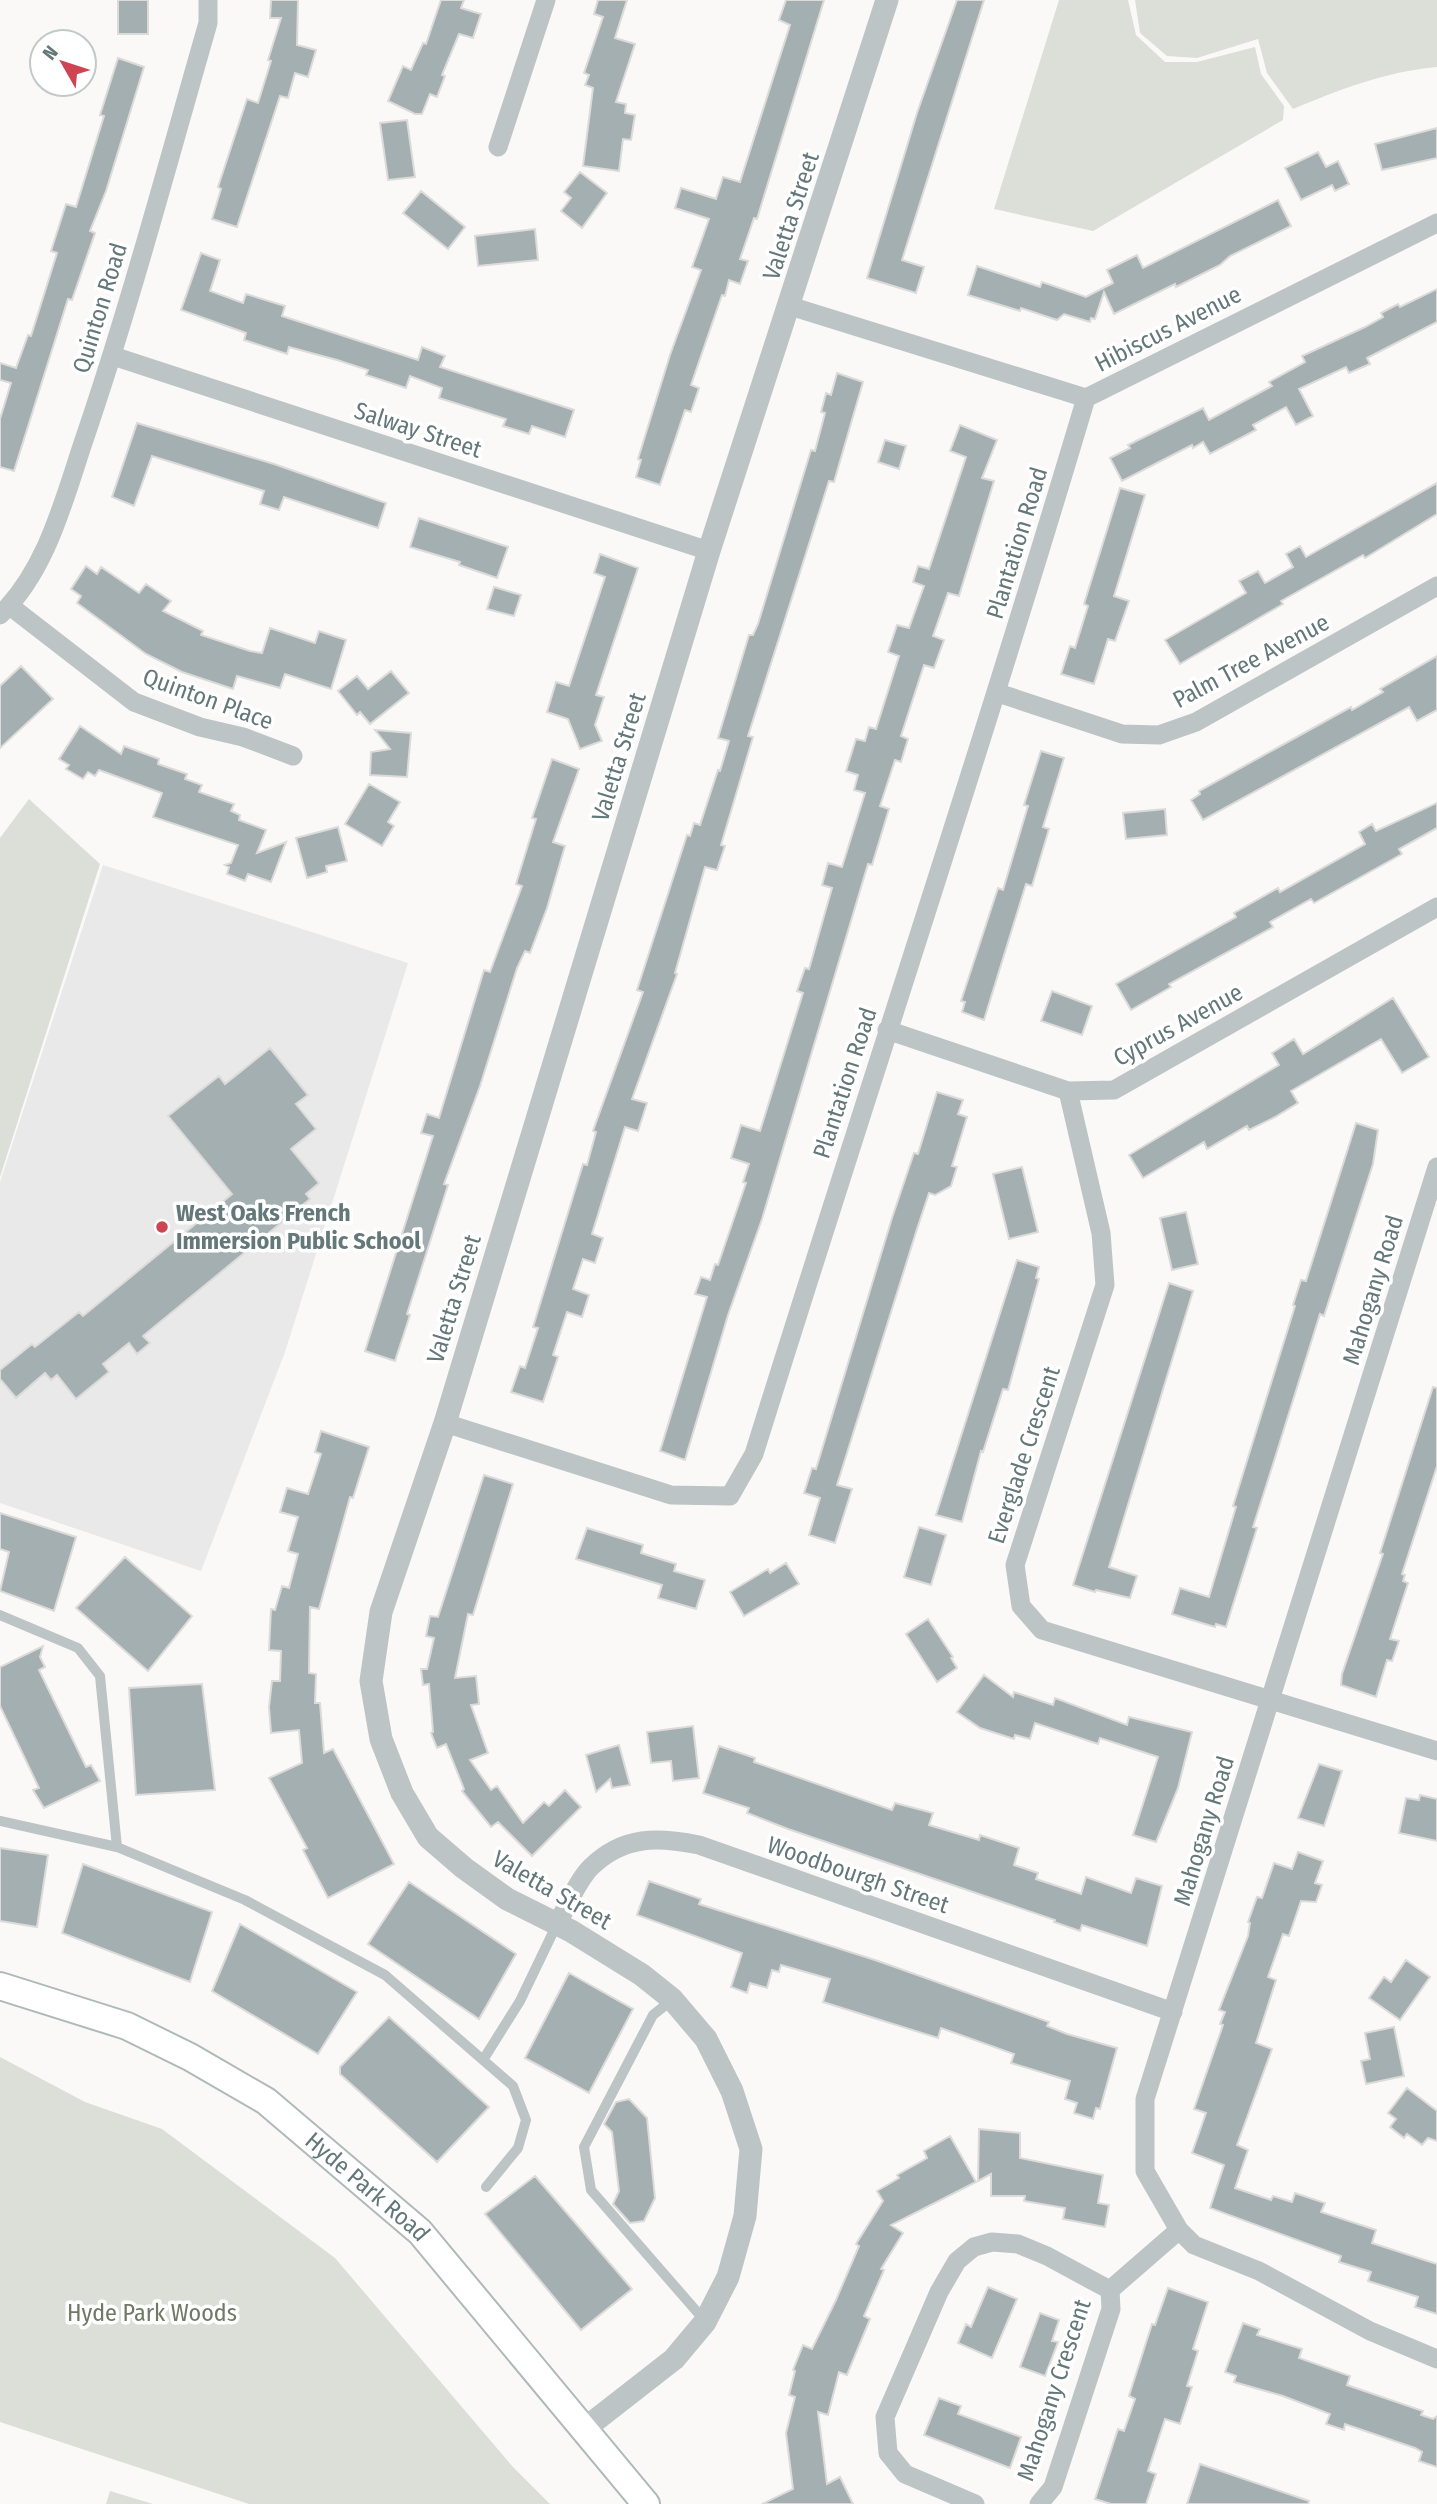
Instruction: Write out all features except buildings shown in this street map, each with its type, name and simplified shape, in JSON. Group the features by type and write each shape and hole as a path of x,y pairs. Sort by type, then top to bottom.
{"main road":[{"name":"Hyde Park Road","path":"0,1986 127,2026 190,2057 267,2101 420,2232 646,2504"}],"street":[{"name":"Quinton Road","path":"5,610 34,570 60,511 113,356 208,23 208,0"},
{"path":"498,147 546,0"},
{"name":"Valetta Street","path":"583,2430 674,2358 705,2322 729,2277 745,2216 751,2149 732,2091 706,2039 672,1999 642,1975 557,1924 507,1899 464,1868 429,1837 402,1793 382,1739 371,1681 381,1612 444,1423 709,551 887,0"},
{"name":"Hibiscus Avenue","path":"790,306 1086,398 1437,223"},
{"name":"Salway Street","path":"113,356 709,551"},
{"name":"Plantation Road","path":"444,1423 671,1495 730,1496 754,1454 887,1030 998,693 1086,398"},
{"name":"Palm Tree Avenue","path":"998,693 1122,734 1159,735 1196,722 1437,586"},
{"name":"Quinton Place","path":"5,610 134,702 201,727 243,737 293,756"},
{"name":"Cyprus Avenue","path":"887,1030 1068,1091 1114,1090 1437,907"},
{"name":"Everglade Crescent","path":"1068,1091 1101,1233 1105,1285 1015,1565 1021,1606 1042,1630 1437,1751"},
{"name":"Mahogany Road","path":"1437,1167 1145,2099 1145,2171 1179,2230 1194,2245 1259,2271 1370,2331 1437,2359"},
{"name":"Woodbourgh Street","path":"557,1924 591,1868 627,1844 660,1838 699,1845 1174,2012"},
{"name":"Mahogany Crescent","path":"1110,2290 1179,2230"},
{"name":"Mahogany Crescent","path":"975,2504 905,2474 888,2453 885,2417 939,2292 957,2261 974,2247 992,2242 1018,2244 1047,2256 1110,2290"},
{"name":"Mahogany Crescent","path":"1039,2504 1053,2487 1111,2309 1110,2290"}],"lane":[{"path":"0,1615 78,1648 100,1676 117,1847"},
{"path":"0,1821 117,1847 245,1900 385,1975 513,2086 526,2120 517,2148 486,2187"},
{"path":"483,2060 520,2001 557,1924"},
{"path":"672,1999 653,2015 584,2147 591,2190 705,2322"}],"shaded area":[{"name":"West Oaks French Immersion Public School","path":"103,865 408,963 285,1352 201,1571 0,1503 0,1182"}],"green space":[{"path":"1059,0 1128,0 1136,35 1165,62 1197,62 1255,47 1261,74 1284,106 1283,120 1093,231 994,209"},
{"path":"1135,0 1437,0 1437,67 1381,77 1293,109 1267,73 1258,39 1197,58 1167,56 1140,33"},
{"path":"29,799 100,864 0,1177 0,838"},
{"name":"Hyde Park Woods","path":"0,2057 85,2102 162,2129 335,2258 513,2467 550,2504 249,2504 0,2422"},
{"path":"110,2491 153,2504 106,2504"}],"place":[{"name":"West Oaks French Immersion Public School","path":"162,1227"}]}
